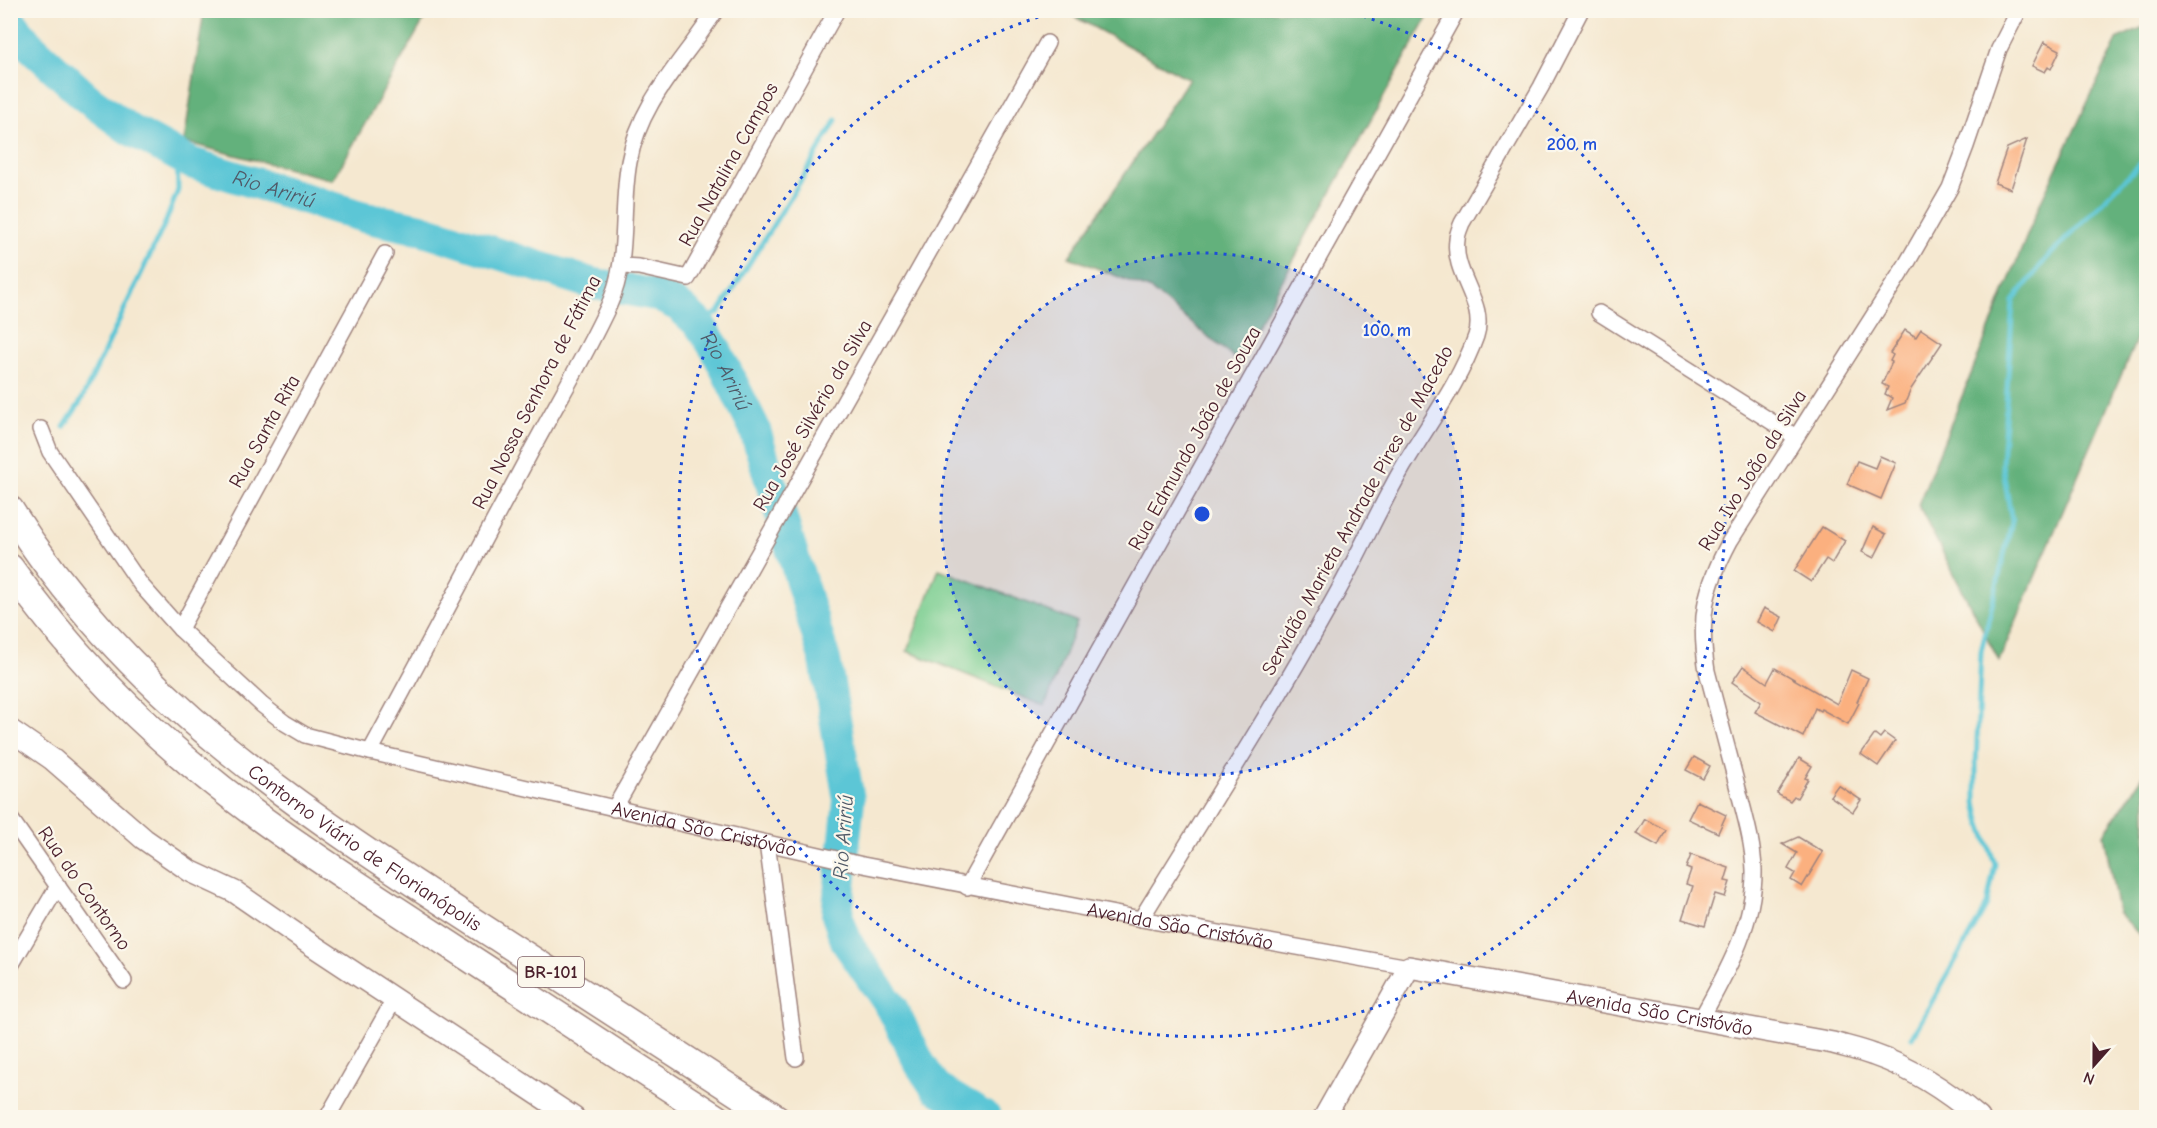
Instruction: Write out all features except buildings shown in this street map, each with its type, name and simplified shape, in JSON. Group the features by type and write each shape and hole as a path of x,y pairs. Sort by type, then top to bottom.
{"highway":[{"name":"Contorno Viário de Florianópolis","path":"10,510 66,589 126,658 230,754 327,825 776,1118"},
{"name":"Contorno Viário de Florianópolis","path":"10,568 41,609 103,680 162,738 210,779 308,852 716,1118"},
{"path":"602,1044 683,1118"}],"main road":[{"path":"10,730 52,759 144,838 190,871 235,891 394,1000 574,1118"},
{"name":"Avenida São Cristóvão","path":"1409,968 1823,1041 1875,1055 1928,1081 1979,1118"},
{"path":"1324,1118 1409,968"}],"street":[{"name":"Rua Nossa Senhora de Fátima","path":"370,752 609,304 620,272 629,163 635,138 653,98 716,10"},
{"name":"Rua Natalina Campos","path":"620,272 639,267 688,278 837,10"},
{"name":"Rua Edmundo João de Souza","path":"968,887 1457,10"},
{"name":"Servidão Marieta Andrade Pires de Macedo","path":"1141,919 1281,693 1342,584 1403,467 1449,394 1465,362 1476,334 1478,312 1457,255 1457,240 1462,223 1541,87 1581,10"},
{"name":"Rua Ivo João da Silva","path":"1701,1019 1738,944 1747,917 1754,871 1751,837 1702,643 1706,599 1715,569 1730,541 1907,263 1950,188 1999,49 2019,10"},
{"name":"Rua José Silvério da Silva","path":"614,808 1047,43"},
{"name":"Rua Santa Rita","path":"180,629 385,255"},
{"path":"1599,313 1796,437"},
{"name":"Avenida São Cristóvão","path":"41,429 50,452 134,576 180,629 262,705 305,735 370,752 863,865 968,887 1409,968"},
{"name":"Rua do Contorno","path":"10,818 124,981"},
{"path":"767,843 796,1058"},
{"path":"10,967 58,886"},
{"path":"327,1118 394,1000"}],"green space":[{"path":"204,10 429,11 333,180 184,142"},
{"path":"1064,11 1431,11 1238,361 1151,290 1069,257 1189,79"},
{"path":"2146,26 2146,317 1999,661 1918,505 2041,201 2118,38"},
{"path":"939,569 1077,622 1045,706 907,651"},
{"path":"2146,772 2146,941 2118,912 2104,834"}],"waterway":[{"name":"Rio Aririú","path":"10,20 28,44 88,99 129,129 191,163 364,217 421,229 590,283 656,295 679,306 699,324 715,348 754,427 825,660 849,800 837,915 847,943 892,1008 920,1064 936,1088 986,1118"},
{"path":"699,324 719,312 836,120"},
{"path":"64,427 81,401 166,221 178,190 177,155"},
{"path":"1912,1037 1987,905 1995,864 1976,802 1976,763 1981,651 2012,522 2002,464 2013,301 2046,259 2146,158"}]}
